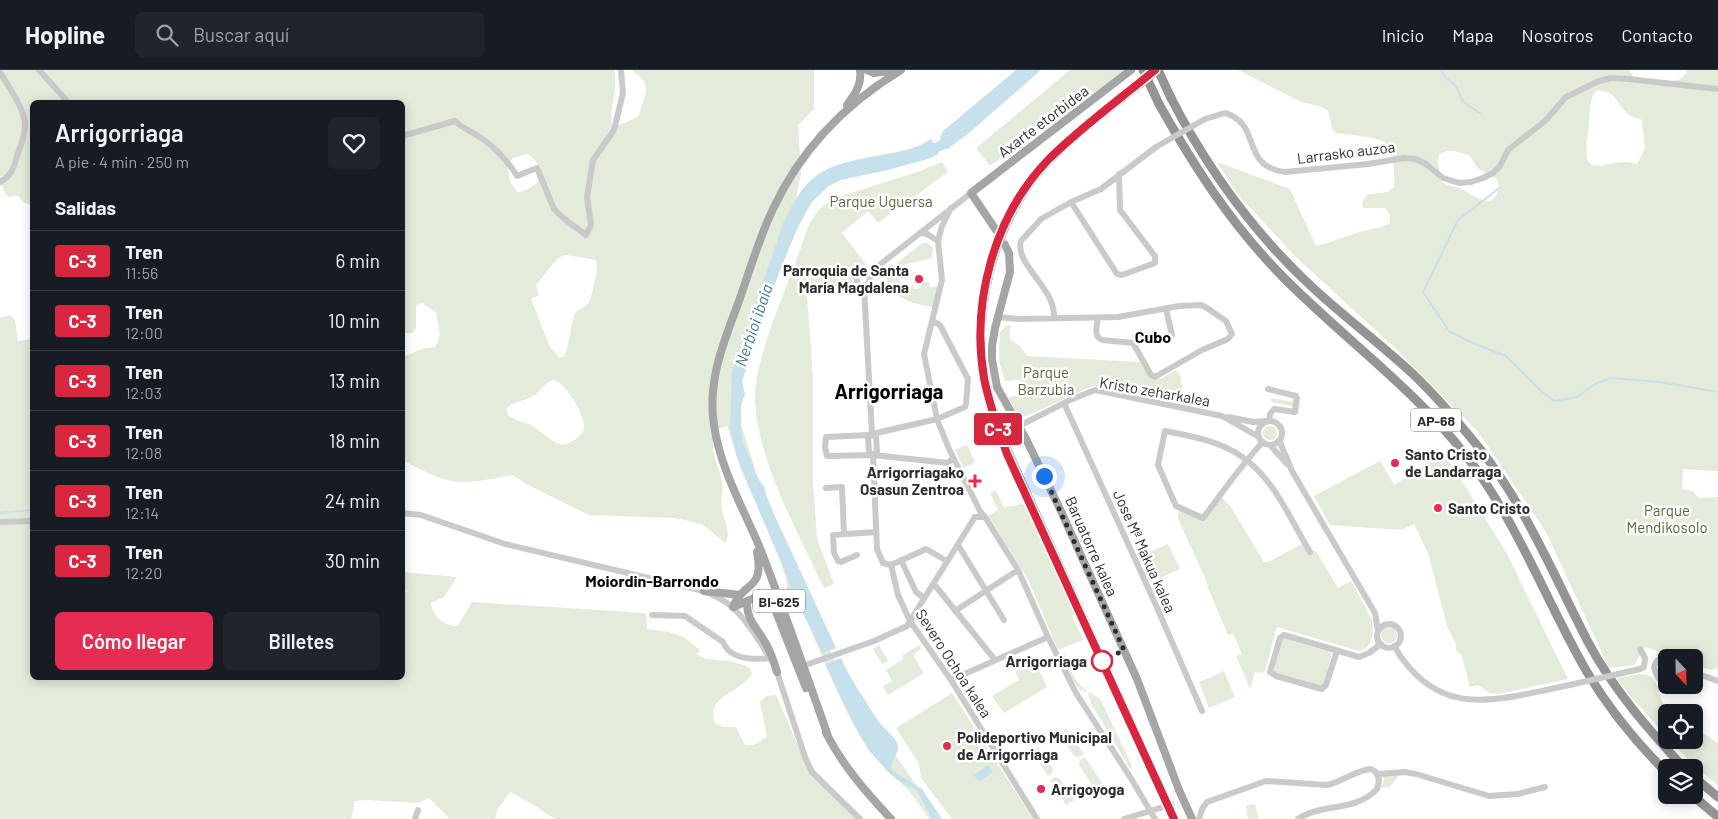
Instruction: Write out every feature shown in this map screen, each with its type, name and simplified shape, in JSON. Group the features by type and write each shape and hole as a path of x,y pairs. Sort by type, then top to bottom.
{"highway":[{"name":"AP-68","path":"1143,70 1159,104 1191,161 1249,241 1321,314 1408,391 1450,435 1468,459 1499,502 1520,540 1566,634 1596,686 1627,729 1658,764"},
{"name":"AP-68","path":"1158,70 1194,140 1220,181 1271,244 1312,287 1414,375 1480,449 1504,483 1530,526 1589,643 1612,681 1658,741 1675,759"},
{"path":"1703,785 1718,798"},
{"path":"1703,804 1718,817"}],"main road":[{"path":"838,117 859,87 861,79 860,70"},
{"path":"867,70 874,73 896,70"},
{"name":"BI-625","path":"892,819 857,782 835,750 828,736 766,564 721,456 714,423 713,386 716,368 725,339 772,210 784,187 802,159 823,132 838,117 870,90 901,70"},
{"name":"Axarte etorbidea","path":"971,193 1131,70"},
{"path":"980,206 985,182"},
{"path":"971,193 996,230"},
{"name":"Baruatorre kalea","path":"1005,245 1009,253 1010,272 992,346 994,376 1001,397 1019,426 1060,509 1137,679 1181,802 1192,819"},
{"path":"733,607 740,595 753,584 759,568 756,550 741,505"},
{"path":"704,591 740,595"},
{"path":"733,607 762,596 773,604 806,690 828,736"},
{"path":"747,602 747,611 750,619 773,656 777,672"}],"street":[{"path":"39,70 66,100"},
{"path":"405,135 455,121 477,135 497,152 517,176 537,168 554,209 562,218 586,235 591,225 588,186 593,160 614,130 623,93 620,70"},
{"path":"0,72 25,119 25,127 13,169 7,178 0,182"},
{"name":"Larrasko auzoa","path":"1119,174 1156,147 1206,119 1226,113 1240,120 1246,128 1255,154 1260,161 1274,171 1285,172 1368,164 1404,158 1416,159 1426,164 1443,178 1465,183 1477,181 1493,173 1500,166 1506,153 1545,121 1566,97 1585,87 1611,78 1718,89"},
{"path":"1071,202 1116,274 1122,275 1155,263 1155,256 1120,210 1119,174"},
{"path":"1054,317 1053,306 1047,292 1024,261 1020,246 1026,235 1041,219 1071,202 1101,189 1119,174"},
{"path":"868,274 869,282 864,287 857,284 856,278 860,273 868,274 971,193"},
{"path":"951,208 938,241 942,280 924,354 937,419 953,458 979,510 1018,570 1076,693 1155,819"},
{"path":"931,225 936,225 940,232"},
{"path":"921,233 927,234 938,241"},
{"name":"Severo Ochoa kalea","path":"864,287 870,435 868,438 869,452 872,455 877,549 883,563 891,565 898,595 910,621 951,680 1037,819"},
{"path":"998,317 1019,319 1054,317 1098,318 1201,305 1226,321 1232,334 1228,340 1202,350 1155,377 1151,375 1133,343 1098,338 1096,335 1098,318"},
{"path":"1166,309 1172,335"},
{"path":"932,321 940,325 968,379 966,404 962,409 937,419 870,435 826,438 825,447 828,456 872,455 948,463 953,458"},
{"path":"1268,389 1297,396 1295,412 1274,409 1268,421 1259,428 1261,439 1248,460 1203,518 1176,506 1158,465 1165,431 1207,440 1236,452 1248,460 1269,483 1310,552"},
{"name":"Kristo zeharkalea","path":"1019,426 1064,403 1096,390 1222,416 1261,439"},
{"name":"Jose Mª Makua kalea","path":"1064,403 1202,711"},
{"path":"1222,416 1253,422 1268,421 1277,423 1282,432 1280,440 1292,471"},
{"path":"1261,439 1270,444 1292,471 1375,613 1377,636 1381,644 1387,647 1394,646 1399,642 1401,635 1397,627 1375,613"},
{"path":"1270,444 1280,440"},
{"path":"826,488 842,487 844,534"},
{"path":"405,512 421,515 505,544 704,591 733,607 770,658 777,672 812,772 860,819"},
{"path":"803,666 907,626 975,517 985,517"},
{"path":"0,522 30,521"},
{"path":"857,555 841,562 838,561 834,553 833,534 876,532"},
{"path":"958,546 1004,620"},
{"path":"891,565 926,549 947,561"},
{"path":"901,560 916,592 924,598"},
{"path":"955,611 1018,570"},
{"path":"934,584 995,660"},
{"path":"652,616 685,616 723,642 726,649 730,652 748,658 770,658"},
{"path":"1378,631 1383,626 1390,624"},
{"path":"1337,651 1326,685 1322,689 1274,676 1270,670 1280,638 1284,635 1337,651 1362,656 1381,644"},
{"path":"951,680 1048,636"},
{"path":"1394,646 1410,670 1419,679 1439,691 1463,699 1492,700 1565,686 1654,666 1658,662"},
{"path":"1640,669 1644,667 1645,658 1639,648 1654,666 1658,678"},
{"path":"1703,677 1718,681"},
{"path":"1199,819 1202,808 1207,802 1266,781 1327,785 1336,783 1364,769 1371,769 1378,774 1380,778 1377,789 1359,802 1322,810 1298,819"},
{"path":"1378,774 1404,772 1416,774 1489,796 1518,794 1545,787"},
{"path":"1124,819 1160,808"},
{"path":"415,819 418,810"}],"green space":[{"path":"0,70 614,70 615,85 611,119 612,126 617,126 638,117 644,99 646,85 642,78 632,70 814,70 814,109 798,125 801,174 786,245 735,404 767,508 844,682 940,819 929,819 906,788 872,754 856,729 802,611 792,592 786,590 787,586 782,563 742,472 727,426 716,429 713,444 713,451 723,486 721,505 728,535 725,543 702,524 675,518 589,515 526,484 513,475 479,481 458,482 437,477 405,461 405,356 422,349 435,347 440,335 436,312 422,303 416,306 416,329 412,333 405,333 405,100 30,100 30,204 24,203 18,196 8,197 0,182","holes":["527,154 534,158 538,164 541,178 530,188 517,192 510,181 507,165 513,158","565,255 596,260 597,271 590,301 574,315 566,353 560,358 550,347 531,299 539,295 536,285 557,259","553,380 558,382 569,393 584,423 583,431 579,437 563,445 556,443 531,425 508,415 506,409 512,404 528,399"]},
{"path":"1070,70 1128,70 1094,93 1092,91 1077,103 1078,105 1057,121 1055,118 990,166 976,148"},
{"name":"Parque Mendikosolo","path":"1238,70 1629,70 1637,78 1673,81 1685,76 1687,70 1718,70 1718,471 1683,469 1682,489 1693,491 1699,498 1718,497 1718,668 1711,670 1703,667 1703,649 1658,649 1658,651 1645,647 1634,665 1609,668 1546,532 1479,433 1395,348 1296,257 1238,195 1217,162 1290,189 1316,246 1390,223 1390,215 1385,208 1363,208 1362,204 1366,195 1387,192 1394,187 1394,164 1389,147 1383,141 1377,139 1336,133 1332,129 1328,111 1322,107 1301,102","holes":["1596,91 1612,95 1629,114 1642,120 1645,148 1637,164 1625,162 1597,166 1591,164 1587,158 1592,98","1446,151 1469,155 1478,168 1495,178 1498,192 1492,200 1488,202 1462,189 1445,184 1440,180 1439,155"]},
{"name":"Parque Uguersa","path":"942,162 948,172 878,223 868,211 842,233 867,266 866,269 859,270 854,275 854,289 814,291 807,296 813,377 813,482 817,539 834,584 824,588 776,484 758,427 755,401 757,376 762,357 809,224 819,210 832,199 920,171"},
{"path":"927,242 933,248 932,258 902,265 904,275 899,276 901,288 913,285 914,289 921,288 921,283 929,282 930,287 939,286 933,307 913,303 888,291 886,272 921,244"},
{"path":"10,315 15,320 18,341 30,339 30,680 405,680 405,592 409,591 405,590 405,572 457,577 444,597 431,603 434,612 440,620 448,625 458,626 472,602 646,613 647,629 669,632 684,637 701,651 696,654 706,659 730,661 749,667 752,674 748,679 716,704 713,711 715,723 723,727 736,727 745,745 754,745 767,737 760,702 766,696 776,695 803,757 856,819 555,819 510,792 497,810 495,819 450,819 429,798 418,803 355,801 351,819 0,819 0,318"},
{"name":"Parque Barzubia","path":"1011,325 1010,340 1019,345 1027,356 1140,362 1148,375 1155,380 1176,370 1181,377 1183,404 1095,386 1022,418 1018,416 1008,397 1022,395 1021,380 1005,381 999,361 1000,332 1006,326"},
{"path":"1271,398 1292,402 1294,399 1293,409 1292,406 1271,402"},
{"path":"1267,426 1273,426 1277,433 1273,440 1267,440 1263,436 1263,430"},
{"path":"967,445 975,462 964,468 955,450"},
{"path":"1436,448 1447,457 1507,554 1568,679 1499,694 1489,693 1478,685 1470,687 1461,654 1456,651 1456,644 1447,626 1428,553 1414,524 1401,530 1330,525 1314,496 1380,461 1394,485 1428,463 1425,458 1429,456 1430,450 1434,451"},
{"path":"996,490 1004,508 1022,504 1030,511 1076,614 1072,616 1083,640 1058,650 1029,581 988,516 998,510 990,493"},
{"path":"1220,495 1231,507 1264,562 1268,562 1304,543 1310,552 1316,551 1338,588 1351,581 1372,620 1372,639 1364,650 1359,651 1277,627 1265,671 1255,672 1250,689 1236,656 1242,654 1233,633 1228,635 1206,580 1178,519 1179,508 1203,518"},
{"path":"1168,544 1180,569 1155,580 1143,555"},
{"path":"1389,627 1395,629 1397,635 1395,641 1389,643 1383,641 1381,635 1383,629"},
{"path":"1284,638 1332,653 1323,687 1273,673 1282,639"},
{"path":"879,645 888,661 882,664 873,649"},
{"path":"919,645 921,649 915,653 914,657 924,673 888,695 883,686 892,681 886,670 903,659 903,655"},
{"path":"1064,653 1073,674 1082,687 1087,690 1086,693 1083,690 1081,691 1071,678 1061,654"},
{"path":"1035,661 1047,687 1004,713 992,696 1019,680 1015,672"},
{"path":"1224,671 1235,697 1209,708 1199,682"},
{"path":"1640,674 1653,678 1658,694 1664,704 1658,704 1658,727 1628,693 1617,678"},
{"path":"1089,691 1101,700 1132,766 1131,770 1090,702"},
{"name":"Polideportivo Municipal de Arrigorriaga","path":"952,693 1033,819 952,819 921,778 919,764 896,728"},
{"path":"1067,729 1084,754 1078,757 1074,756 1059,734"},
{"path":"1703,733 1718,743 1718,785 1703,773 1703,759 1688,759 1678,749 1703,749"},
{"path":"1039,747 1053,769 1052,773 1048,776 1032,751"},
{"path":"1085,757 1102,783 1094,788 1079,765 1080,760"},
{"path":"1400,774 1390,787 1381,788 1384,780 1383,775"},
{"path":"1055,777 1059,778 1074,800 1066,805 1050,780"},
{"path":"1255,804 1258,819 1248,819 1246,806"}],"water":[{"path":"1016,70 1041,70 969,133 946,150 940,137 943,131"},
{"path":"931,139 939,154 888,170 841,180 829,186 811,203 798,227 777,278 742,381 745,394 741,406 742,440 836,648 822,653 793,591 737,458 730,429 732,372 784,221 807,184 819,174 839,165 906,150"},
{"path":"841,658 881,725 897,743 898,750 892,764 893,771 922,789 942,819 932,819 917,791 890,774 868,749 825,664"},
{"path":"988,765 993,772 979,782 974,775"}],"waterway":[{"path":"1441,70 1445,77 1456,86 1463,102 1480,113"},
{"name":"Nerbioi ibaia","path":"923,152 940,146 952,137"},
{"path":"1498,189 1458,220 1423,292 1449,331 1506,356 1540,390 1554,401 1577,397 1595,384 1610,378 1660,382 1718,392"},
{"path":"0,513 30,510"},
{"path":"785,591 794,586"}],"tunnel":[{"path":"996,230 1005,245"},
{"path":"1160,808 1178,803"}],"railway":[{"path":"1161,70 1090,126 1063,150 1050,163 1023,198 1012,218 995,260 986,303 984,356 989,386 1007,444 1177,819"}],"train":[{"name":"C-3","path":"1155,70 1070,140 1034,177 1018,200 1003,226 992,260 984,294 980,326 984,378 992,410 1007,454 1174,819"}],"place":[{"name":"Parroquia de Santa María Magdalena","path":"919,279"},
{"name":"Santo Cristo de Landarraga","path":"1395,463"},
{"name":"Arrigorriagako Osasun Zentroa","path":"975,481"},
{"name":"Santo Cristo","path":"1438,508"},
{"name":"Arrigorriaga","path":"1102,661"},
{"name":"Polideportivo Municipal de Arrigorriaga","path":"947,746"},
{"name":"Arrigoyoga","path":"1041,789"}],"district":[{"name":"Cubo","path":"1153,336"},
{"name":"Arrigorriaga","path":"889,391"},
{"name":"Moiordin-Barrondo","path":"652,580"}],"route":[{"path":"1044,476 1124,650 1102,661"}]}
